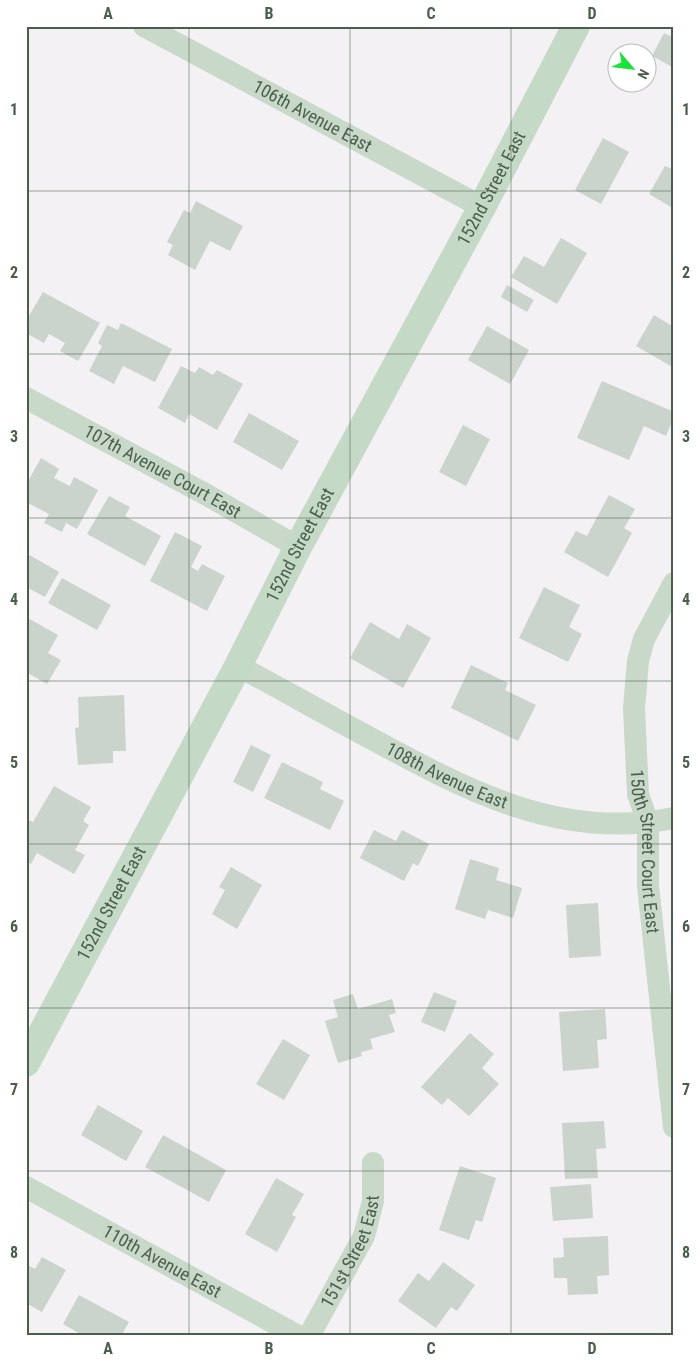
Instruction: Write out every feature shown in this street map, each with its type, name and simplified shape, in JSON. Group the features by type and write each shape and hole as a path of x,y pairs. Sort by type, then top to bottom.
{"main road":[{"name":"152nd Street East","path":"26,1064 238,666 298,547 482,207 576,26"}],"street":[{"name":"106th Avenue East","path":"144,26 482,207"},
{"name":"107th Avenue Court East","path":"26,398 298,547"},
{"name":"150th Street Court East","path":"674,583 644,639 638,661 634,708 638,794 648,823 648,886 674,1127"},
{"name":"108th Avenue East","path":"238,666 437,774 512,806 564,820 600,823 648,823 674,818"},
{"name":"151st Street East","path":"309,1336 364,1236 373,1201 373,1162"},
{"name":"110th Avenue East","path":"26,1187 298,1336"}],"building":[{"path":"664,33 674,38 674,68 658,59 658,44"},
{"path":"603,138 629,152 601,204 575,190"},
{"path":"665,166 674,170 674,203 671,207 649,194"},
{"path":"196,201 243,226 230,251 210,241 195,270 168,255 173,245 167,242 184,210 190,213"},
{"path":"561,238 587,253 557,304 511,277 524,256 544,267"},
{"path":"507,285 534,300 527,312 501,297"},
{"path":"43,292 100,323 78,361 60,351 65,343 49,334 44,343 26,333 26,321"},
{"path":"654,315 672,326 674,323 674,368 636,346"},
{"path":"121,323 172,349 155,382 123,366 114,384 89,371 102,346 98,343 107,325 118,330"},
{"path":"487,326 529,350 510,384 468,360"},
{"path":"181,366 195,373 199,367 213,375 217,370 243,384 217,430 189,414 185,423 158,408"},
{"path":"602,381 674,412 674,417 666,436 644,426 629,460 577,438"},
{"path":"249,413 299,441 282,470 233,442"},
{"path":"463,425 490,439 466,486 439,472"},
{"path":"41,458 59,469 54,478 70,486 74,477 98,490 77,529 66,523 62,532 44,523 49,514 26,502 26,485"},
{"path":"609,495 635,509 624,528 632,533 608,577 564,552 576,531 587,536"},
{"path":"109,496 130,507 125,516 161,536 145,566 87,534"},
{"path":"175,532 202,546 191,567 198,571 202,564 225,576 207,611 150,581"},
{"path":"26,553 59,572 45,597 26,587"},
{"path":"62,578 111,605 97,630 48,603"},
{"path":"544,587 580,605 569,627 582,634 568,662 519,638"},
{"path":"26,617 58,635 48,653 61,660 47,684 26,672"},
{"path":"370,622 399,639 407,624 431,638 403,688 350,658"},
{"path":"471,665 508,683 505,690 536,705 518,741 451,708"},
{"path":"124,695 126,751 113,751 113,763 78,765 75,728 79,727 78,697"},
{"path":"251,745 271,755 253,792 233,782"},
{"path":"282,762 323,782 320,789 344,801 330,830 264,798"},
{"path":"54,786 91,807 83,821 89,825 75,850 85,855 74,874 37,853 31,864 26,861 26,819 33,822"},
{"path":"374,830 396,841 402,830 429,844 418,866 413,863 404,881 360,858"},
{"path":"470,859 499,868 496,880 522,888 513,918 488,910 485,919 455,909"},
{"path":"231,867 262,885 237,929 212,914 225,890 219,887"},
{"path":"598,903 601,956 569,958 566,905"},
{"path":"434,992 457,1001 445,1032 421,1022"},
{"path":"353,994 358,1009 392,999 396,1013 389,1015 395,1032 370,1039 373,1049 361,1052 362,1056 338,1063 325,1021 338,1017 333,1000"},
{"path":"605,1009 607,1039 597,1040 599,1068 563,1071 559,1012"},
{"path":"470,1033 494,1054 482,1068 499,1084 469,1116 448,1098 442,1105 421,1087"},
{"path":"283,1039 310,1055 284,1100 256,1084"},
{"path":"98,1105 143,1131 126,1161 81,1135"},
{"path":"604,1121 606,1148 596,1149 598,1178 565,1179 562,1123"},
{"path":"163,1135 226,1170 209,1202 145,1167"},
{"path":"460,1166 496,1178 482,1222 476,1220 469,1240 439,1230"},
{"path":"276,1178 304,1194 292,1215 296,1217 277,1252 245,1234"},
{"path":"591,1184 593,1218 553,1221 550,1187"},
{"path":"608,1236 609,1275 597,1276 598,1294 568,1295 567,1278 554,1278 553,1258 564,1257 563,1238"},
{"path":"42,1257 66,1270 42,1312 26,1303 26,1264 35,1269"},
{"path":"443,1262 475,1285 457,1311 451,1307 436,1328 398,1301 418,1273 429,1281"},
{"path":"79,1295 129,1322 121,1336 84,1336 63,1324"}]}
